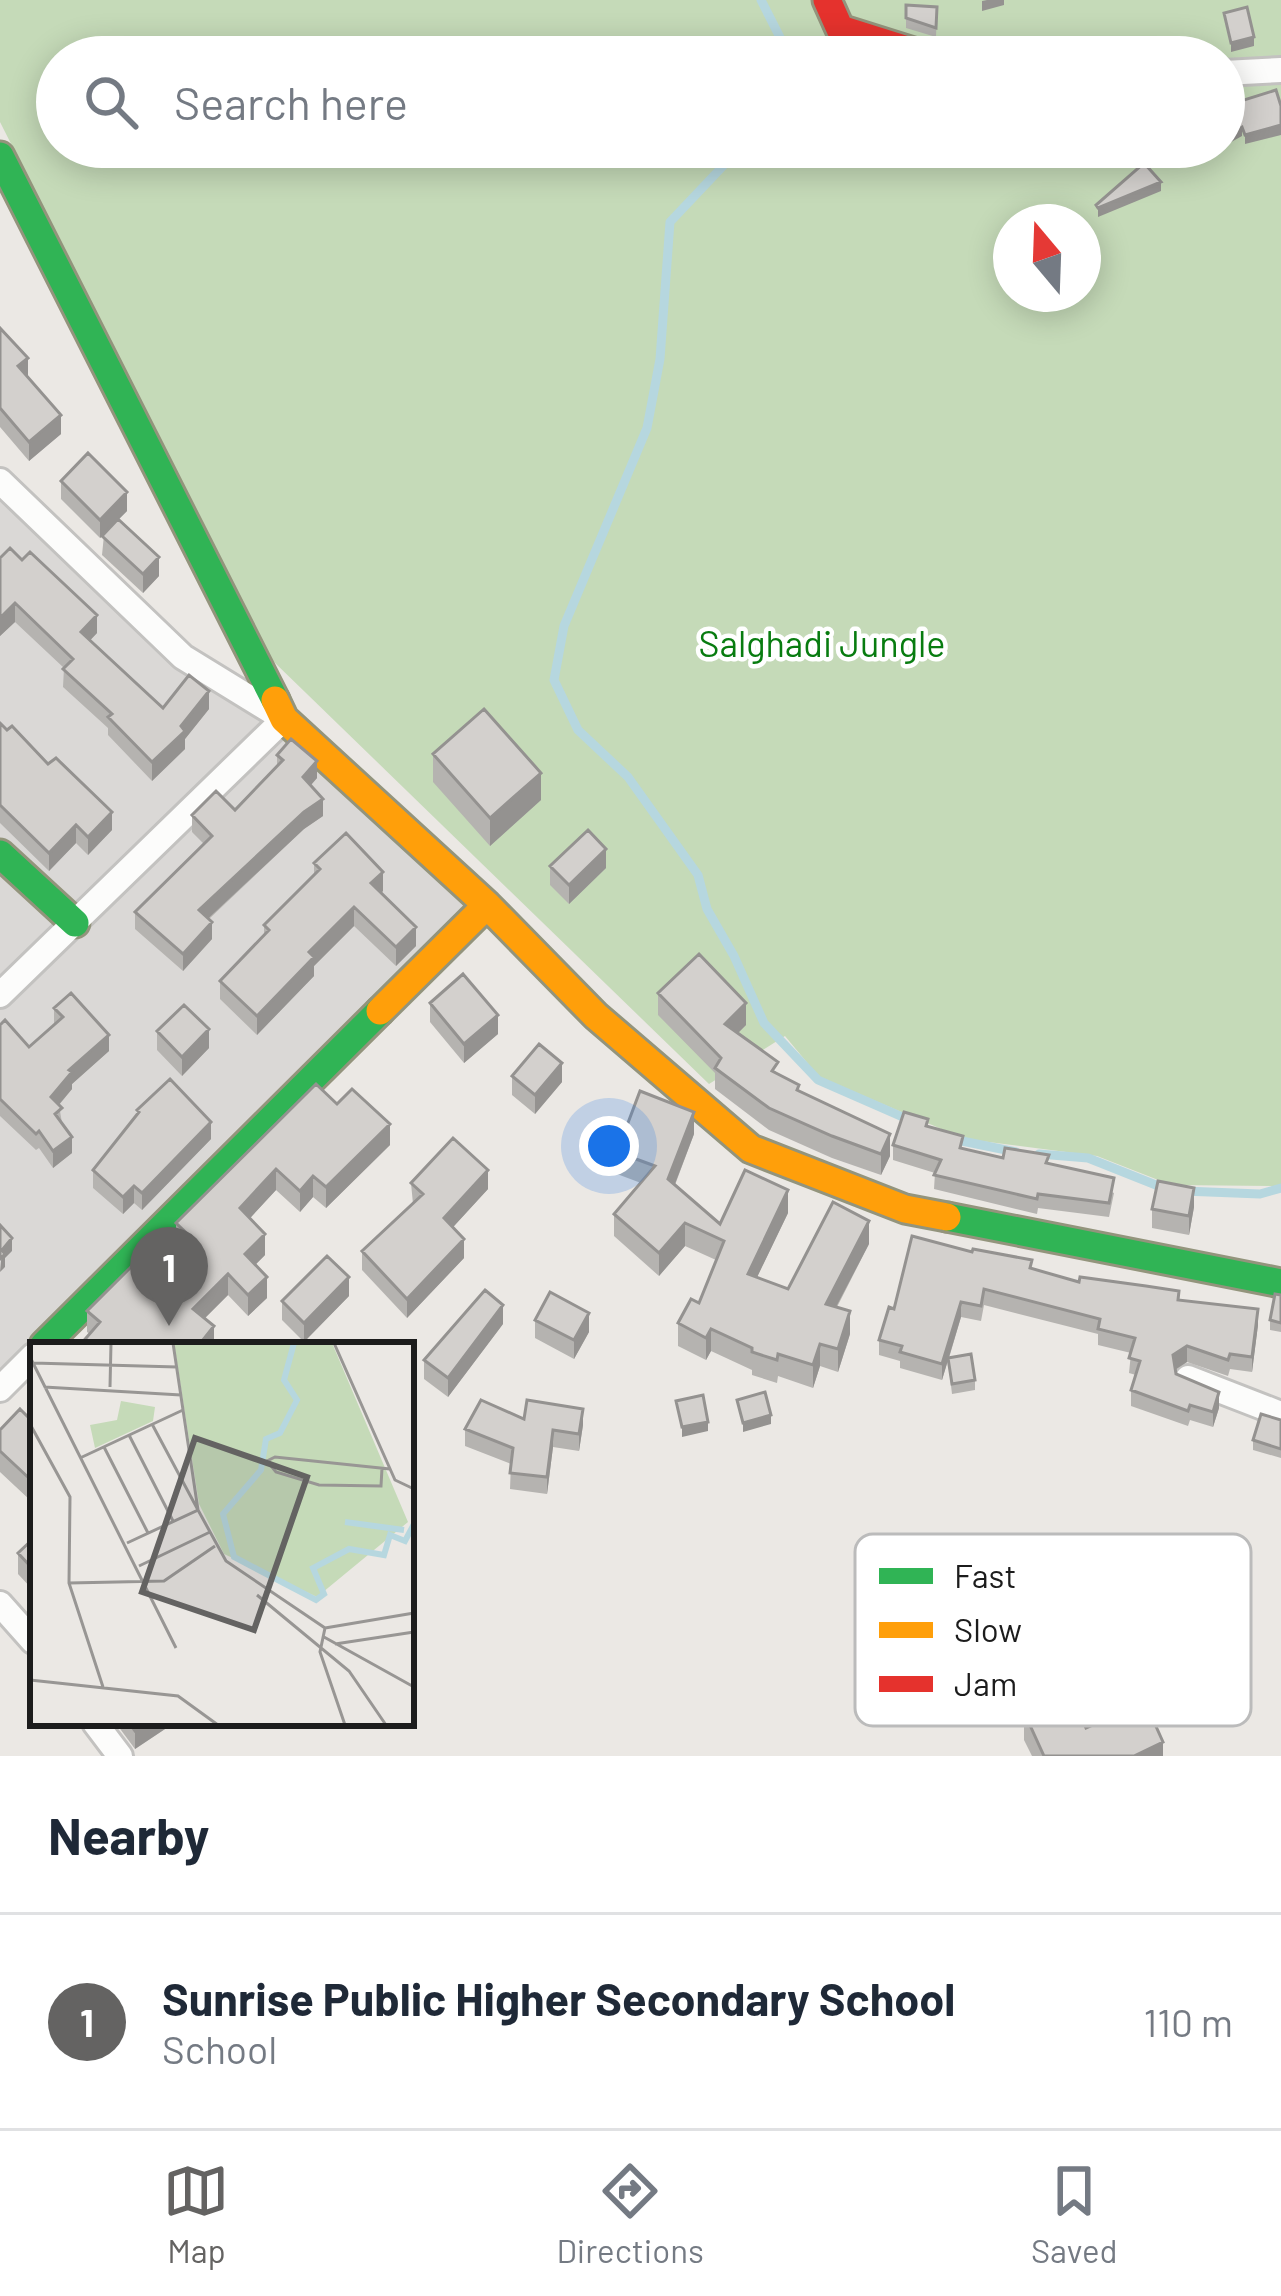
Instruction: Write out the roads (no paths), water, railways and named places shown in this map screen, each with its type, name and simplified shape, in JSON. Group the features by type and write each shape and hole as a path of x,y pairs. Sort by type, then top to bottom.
{"street":[{"path":"827,0 841,29 863,36"},
{"path":"1245,73 1281,70"},
{"path":"0,156 284,719"},
{"path":"0,481 183,657 284,719 487,904 596,1016 751,1148 905,1209 1281,1282"},
{"path":"0,995 284,719"},
{"path":"0,854 75,923"},
{"path":"47,1342 487,904"},
{"path":"0,1389 30,1359"},
{"path":"1188,1378 1281,1414"},
{"path":"0,1604 30,1638"},
{"path":"97,1726 121,1756"}],"waterway":[{"path":"761,0 779,36"},
{"path":"721,168 670,222 660,359 647,428 564,626 554,680 578,730 628,777 698,875 707,909 764,1023 818,1080 914,1122"},
{"path":"957,1140 1016,1152"},
{"path":"1039,1154 1088,1158 1166,1189"},
{"path":"1183,1191 1260,1194 1281,1188"}],"place":[{"name":"Sunrise Public Higher Secondary School","path":"169,1326"}],"park label":[{"name":"Salghadi Jungle","path":"822,642"}]}
